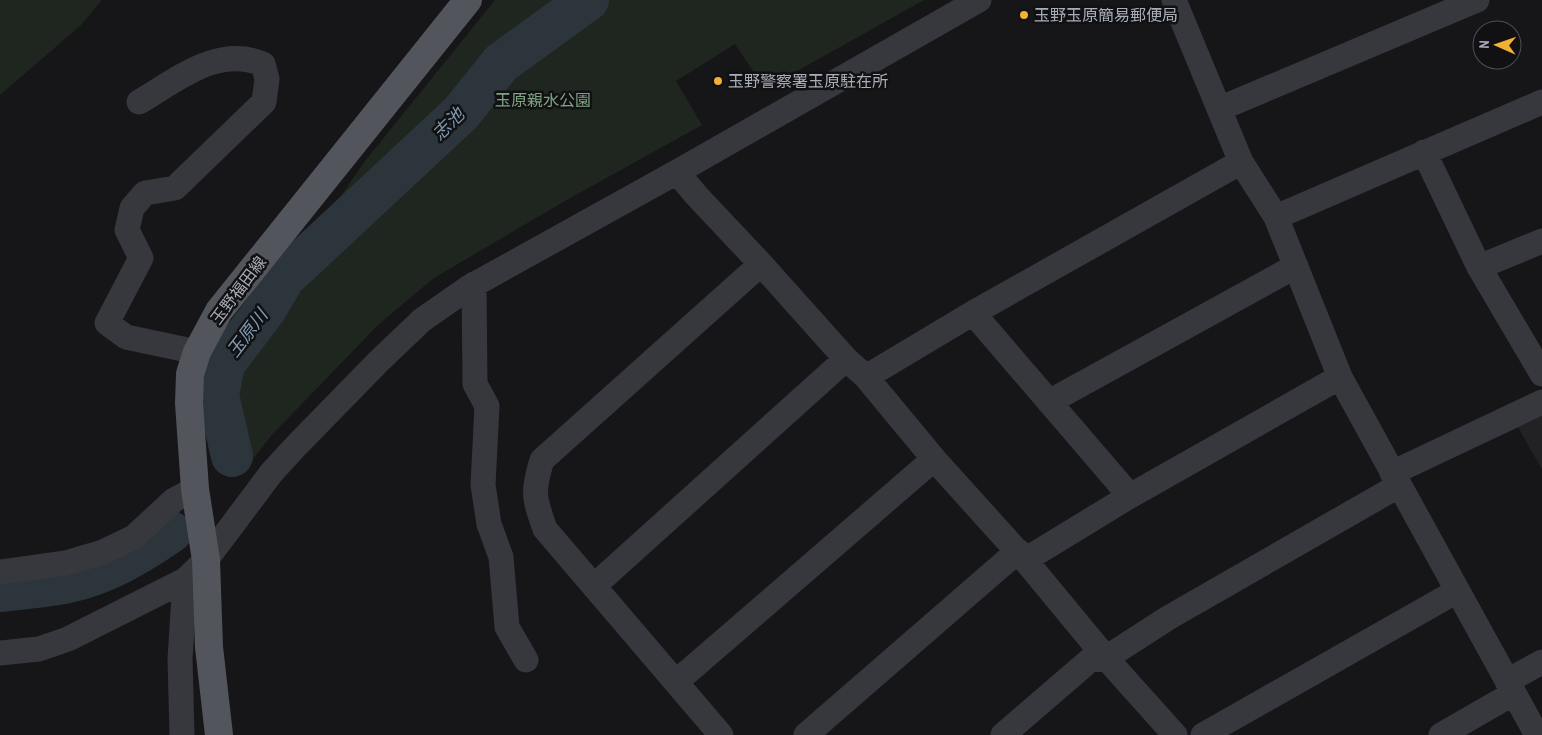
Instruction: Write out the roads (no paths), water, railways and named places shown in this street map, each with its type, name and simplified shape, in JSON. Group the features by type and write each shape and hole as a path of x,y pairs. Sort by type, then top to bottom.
{"main road":[{"name":"玉野福田線","path":"219,735 209,647 206,560 195,489 188,403 190,374 196,352 219,311 468,0"}],"street":[{"path":"0,653 40,649 68,639 186,580 206,560 272,472 378,362 422,320 474,284 677,172 979,0"},
{"path":"1174,0 1241,162 1276,217 1340,377 1537,735"},
{"path":"1219,109 1477,0"},
{"path":"139,102 205,63 230,57 250,58 263,64 266,79 264,102 175,188 145,192 132,208 128,230 141,258 107,324 126,337 196,352"},
{"path":"1276,217 1542,102"},
{"path":"1424,152 1479,267 1542,374"},
{"path":"866,377 972,313 1241,162"},
{"path":"677,172 846,359 866,377 934,459 1021,555 1106,658 1176,735"},
{"path":"1479,267 1542,241"},
{"path":"721,735 545,529 536,504 535,482 542,460 761,264"},
{"path":"1050,402 1296,266"},
{"path":"474,284 475,384 487,406 483,485 489,524 501,557 507,627 526,660"},
{"path":"972,313 1130,496"},
{"path":"594,586 846,359"},
{"path":"806,735 1021,555 1130,496 1340,377"},
{"path":"1003,735 1090,660 1106,658 1395,479 1542,402"},
{"path":"676,682 934,459"},
{"path":"0,572 66,564 103,552 134,537 174,500 195,489"},
{"path":"182,735 180,659 186,580"},
{"path":"1203,735 1457,591"},
{"path":"1441,735 1510,687 1542,662"}],"waterway":[{"name":"志池","path":"232,456 218,395 224,364 265,310 284,278 461,113 501,63 588,0"},
{"name":"玉原川","path":"0,591 60,584 96,574 147,548 171,532"}],"place":[{"name":"玉野玉原簡易郵便局","path":"1024,15"},
{"name":"玉野警察署玉原駐在所","path":"718,81"}],"park label":[{"name":"玉原親水公園","path":"543,100"}]}
